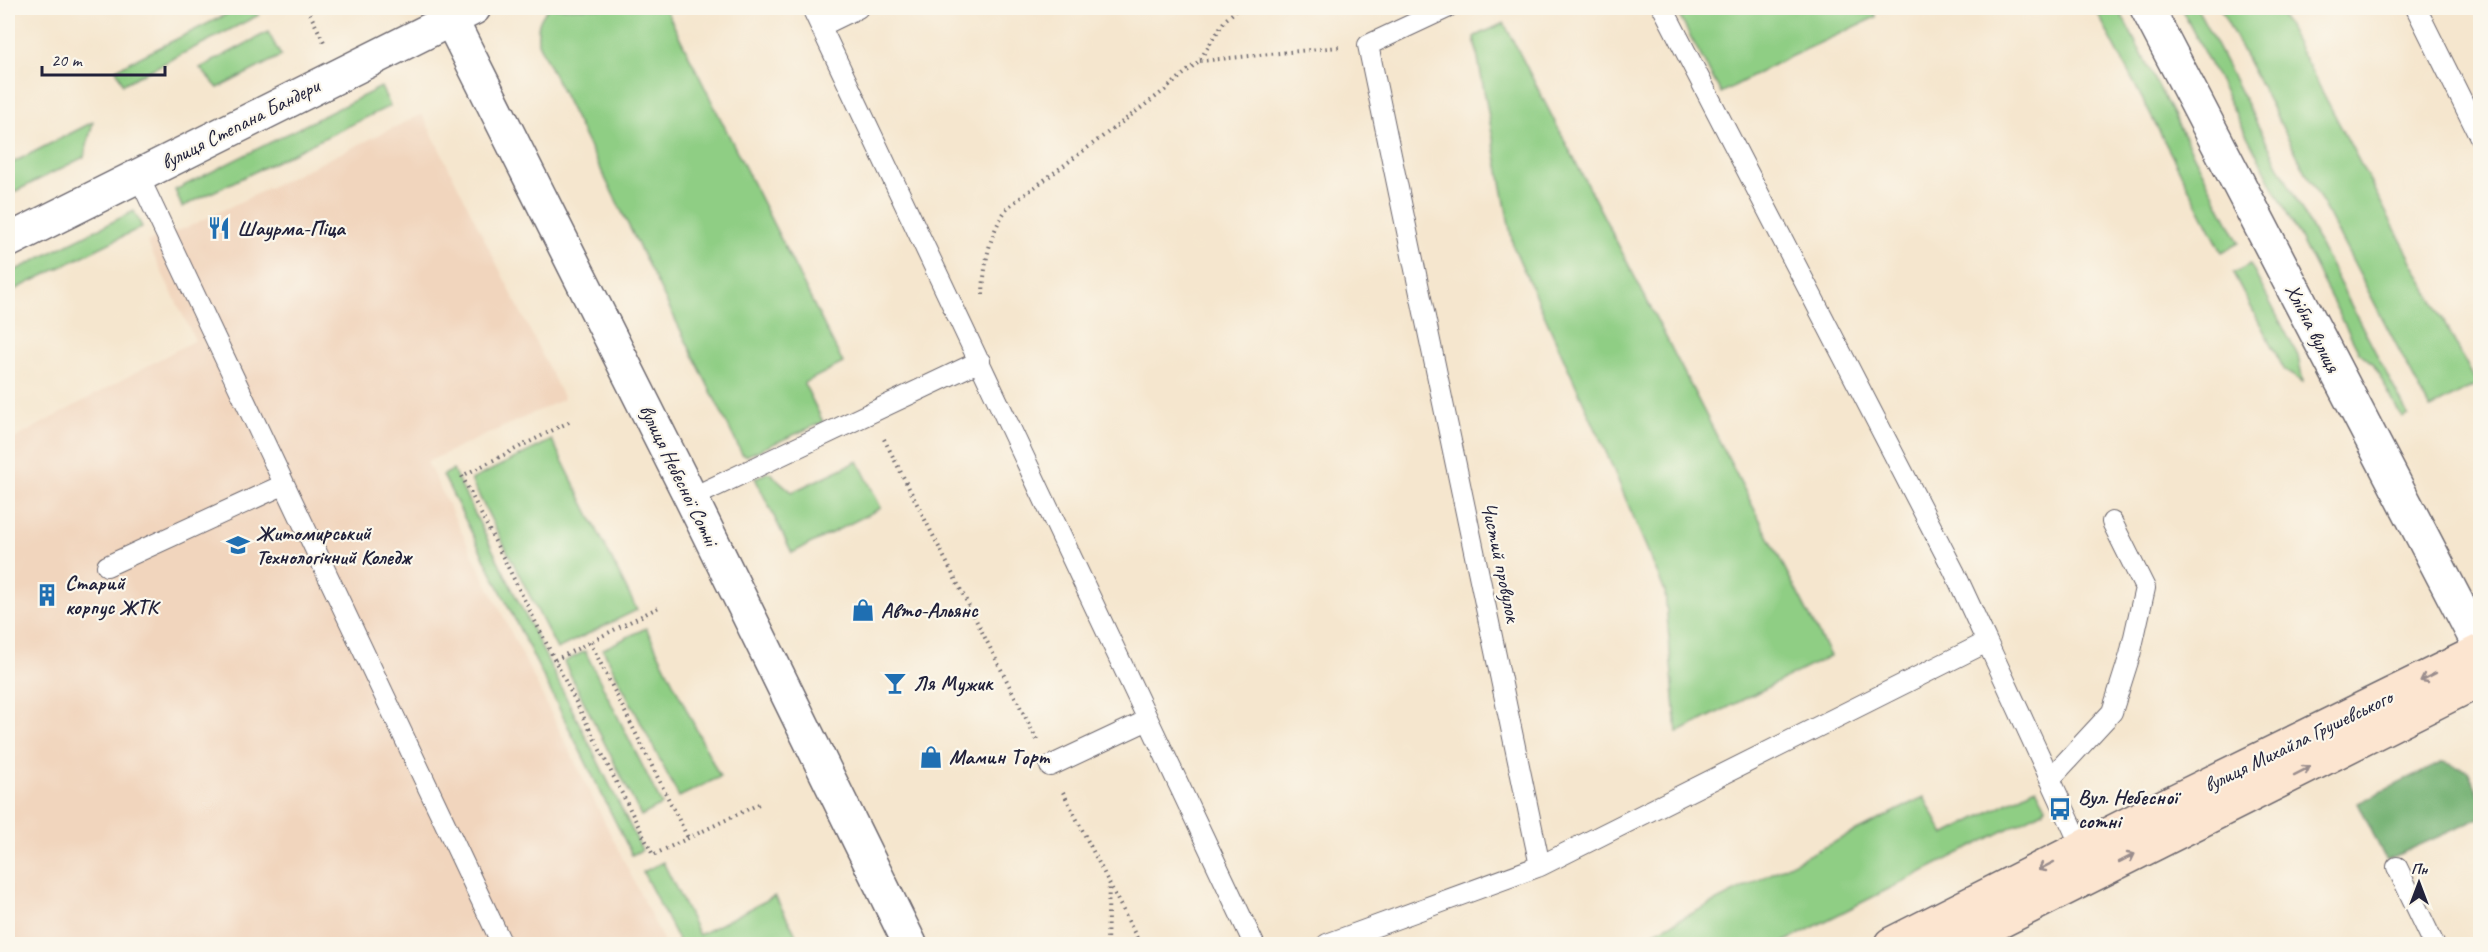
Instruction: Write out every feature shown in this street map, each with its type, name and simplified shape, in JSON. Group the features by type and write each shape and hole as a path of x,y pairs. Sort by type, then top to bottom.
{"main road":[{"name":"вулиця Михайла Грушевського","path":"1891,945 2481,649"},
{"name":"вулиця Михайла Грушевського","path":"1974,940 2481,680"}],"street":[{"name":"Хлібна вулиця","path":"2148,8 2481,649"},
{"name":"вулиця Степана Бандери","path":"8,241 456,11"},
{"name":"вулиця Небесної Сотні","path":"456,11 910,945"}],"lane":[{"path":"812,8 823,26 1254,945"},
{"path":"823,26 858,8"},
{"path":"1368,45 1446,8"},
{"path":"1663,8 1954,571 2082,848"},
{"path":"2416,8 2481,137"},
{"name":"Чистий провулок","path":"1368,45 1540,866"},
{"path":"138,175 502,945"},
{"path":"691,498 980,361"},
{"path":"107,566 283,485"},
{"path":"2050,779 2112,712 2130,656 2145,588 2112,522"},
{"path":"1327,945 1540,866 1987,642"},
{"path":"1050,766 1148,720"},
{"path":"2397,867 2434,945"}],"path":[{"path":"307,8 325,43"},
{"path":"980,361 984,274 992,238 999,220 1008,207 1165,90 1199,61 1225,20 1239,8"},
{"path":"1199,61 1368,45"},
{"path":"870,413 1140,945"},
{"path":"569,422 462,476 653,855 759,804"},
{"path":"555,660 661,606"},
{"path":"590,642 688,838"},
{"path":"1107,945 1109,884"}],"shaded area":[{"name":"Житомирський Технологічний Коледж","path":"422,114 564,399 427,462 665,944 8,944 8,442 195,340 147,242 188,227"}],"green space":[{"path":"239,8 255,8 259,15 123,84 116,69"},
{"path":"549,8 665,8 843,363 804,383 823,422 746,456 742,454 538,43 539,24"},
{"path":"1675,8 1872,8 1876,17 1783,60 1721,93"},
{"path":"2095,8 2118,8 2239,243 2222,252"},
{"path":"2181,8 2197,8 2408,415 2402,418 2373,364 2359,352"},
{"path":"2220,8 2278,8 2477,384 2430,409"},
{"path":"1504,23 1830,656 1677,733 1665,592 1606,452 1513,246 1474,37"},
{"path":"268,32 281,56 218,88 200,68"},
{"path":"381,87 390,106 182,207 175,190"},
{"path":"93,122 84,157 8,195 8,165"},
{"path":"134,211 142,227 8,293 8,274"},
{"path":"2250,264 2298,356 2303,382 2285,371 2233,273"},
{"path":"552,440 637,610 557,649 471,480"},
{"path":"858,461 881,508 792,553 755,478 769,472 792,492"},
{"path":"453,470 642,850 632,855 443,475"},
{"path":"646,628 720,777 679,797 603,649"},
{"path":"585,651 662,805 641,816 564,662"},
{"path":"2443,762 2468,771 2480,796 2480,818 2386,860 2358,803"},
{"path":"2036,788 2046,807 2043,811 1780,944 1631,944 1924,797 1944,835"},
{"path":"663,862 699,935 775,896 801,944 680,944 643,872"}],"place":[{"name":"Шаурма-Піца","path":"219,228"},
{"name":"Житомирський Технологічний Коледж","path":"238,545"},
{"name":"Старий корпус ЖТК","path":"47,595"},
{"name":"Авто-Альянс","path":"863,610"},
{"name":"Ля Мужик","path":"895,683"},
{"name":"Мамин Торт","path":"931,757"},
{"name":"Вул. Небесної сотні","path":"2060,809"}]}
